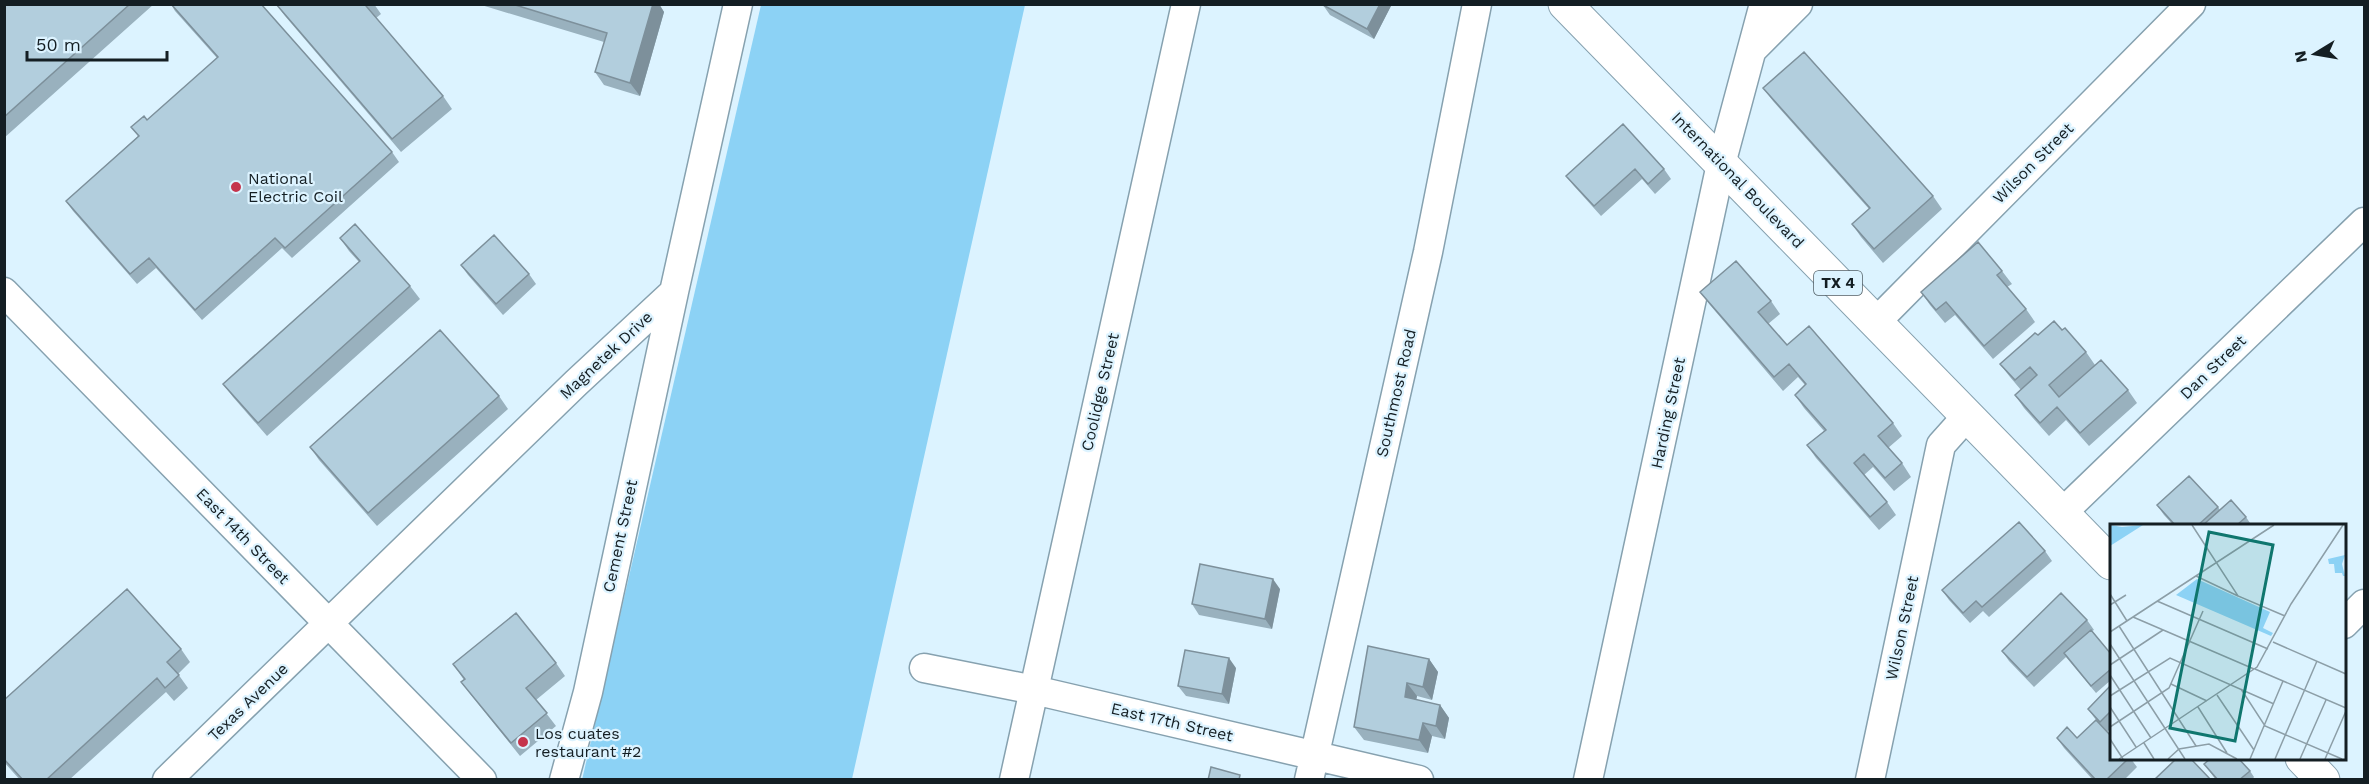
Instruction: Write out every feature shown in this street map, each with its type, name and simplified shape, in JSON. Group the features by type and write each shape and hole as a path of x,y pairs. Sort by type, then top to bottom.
{"main road":[{"name":"International Boulevard","path":"1565,4 2110,562"},
{"path":"2303,760 2323,780"}],"street":[{"path":"674,292 738,4"},
{"name":"Coolidge Street","path":"1014,780 1186,4"},
{"name":"Southmost Road","path":"1312,768 1428,252 1477,4"},
{"name":"Harding Street","path":"1588,780 1721,164 1764,4"},
{"name":"Harding Street","path":"1754,48 1798,4"},
{"name":"Wilson Street","path":"1876,322 2191,4"},
{"name":"Dan Street","path":"2062,513 2364,222"},
{"name":"East 14th Street","path":"4,292 482,780"},
{"name":"Magnetek Drive","path":"328,624 576,383 674,292"},
{"name":"Cement Street","path":"564,780 588,692 674,292"},
{"name":"Wilson Street","path":"1870,780 1941,445 1967,416"},
{"path":"2345,622 2364,604"},
{"name":"Texas Avenue","path":"167,780 328,624"},
{"name":"East 17th Street","path":"924,668 1034,690 1312,768 1419,780"}],"shaded area":[{"path":"761,5 1025,5 852,779 582,780"}],"building":[{"path":"4,4 130,4 4,117"},
{"name":"National Electric Coil","path":"171,4 261,4 392,152 285,248 275,238 195,310 149,258 130,274 66,201 139,136 131,127 144,116 147,120 218,57"},
{"path":"276,4 367,4 366,6 443,96 392,139"},
{"path":"512,4 653,4 630,83 595,72 607,33"},
{"path":"1323,4 1380,4 1367,29"},
{"path":"1804,52 1933,196 1874,249 1852,224 1870,208 1763,88"},
{"path":"1623,124 1664,169 1648,184 1635,169 1594,206 1566,176"},
{"path":"355,224 410,286 258,423 223,384 360,261 340,238"},
{"path":"494,235 529,274 496,304 461,265"},
{"path":"1978,242 2002,271 1997,275 2026,309 1984,346 1946,302 1936,310 1921,292"},
{"path":"1736,261 1771,301 1758,312 1787,345 1809,326 1893,423 1878,436 1902,463 1885,478 1864,454 1854,463 1887,502 1870,517 1807,445 1826,430 1795,395 1806,384 1789,364 1774,377 1700,292"},
{"path":"2054,321 2062,330 2065,328 2086,352 2049,385 2059,397 2101,360 2128,390 2080,433 2057,407 2040,423 2015,395 2037,375 2030,367 2015,380 2000,364 2035,333 2038,335"},
{"path":"440,330 499,396 368,513 310,447"},
{"path":"2189,476 2218,507 2199,524 2174,524 2157,505"},
{"path":"2231,500 2246,517 2238,524 2204,524"},
{"path":"2019,522 2045,551 1982,607 1976,601 1963,613 1942,590"},
{"path":"1200,564 1273,579 1265,619 1192,604"},
{"path":"127,589 181,649 167,662 179,675 165,688 157,678 46,780 23,780 4,759 4,700"},
{"path":"2061,593 2087,620 2027,677 2002,651"},
{"path":"516,613 556,663 526,688 547,713 511,743 461,682 465,679 453,664"},
{"path":"2091,630 2110,653 2110,670 2091,686 2064,653"},
{"path":"1368,646 1429,659 1423,687 1407,683 1405,697 1440,705 1436,726 1423,723 1419,740 1354,727"},
{"path":"1185,650 1229,658 1222,694 1178,686"},
{"path":"2110,686 2110,712 2100,722 2088,709"},
{"path":"2096,720 2110,735 2110,760 2127,760 2106,780 2096,780 2057,738 2067,727 2077,738"},
{"path":"2175,760 2192,760 2211,780 2154,780"},
{"path":"2209,760 2240,760 2250,771 2239,780 2218,780 2204,764"},
{"path":"1211,767 1240,775 1239,780 1208,780"}],"place":[{"name":"National Electric Coil","path":"236,187"},
{"name":"Los cuates restaurant #2","path":"523,742"}]}
